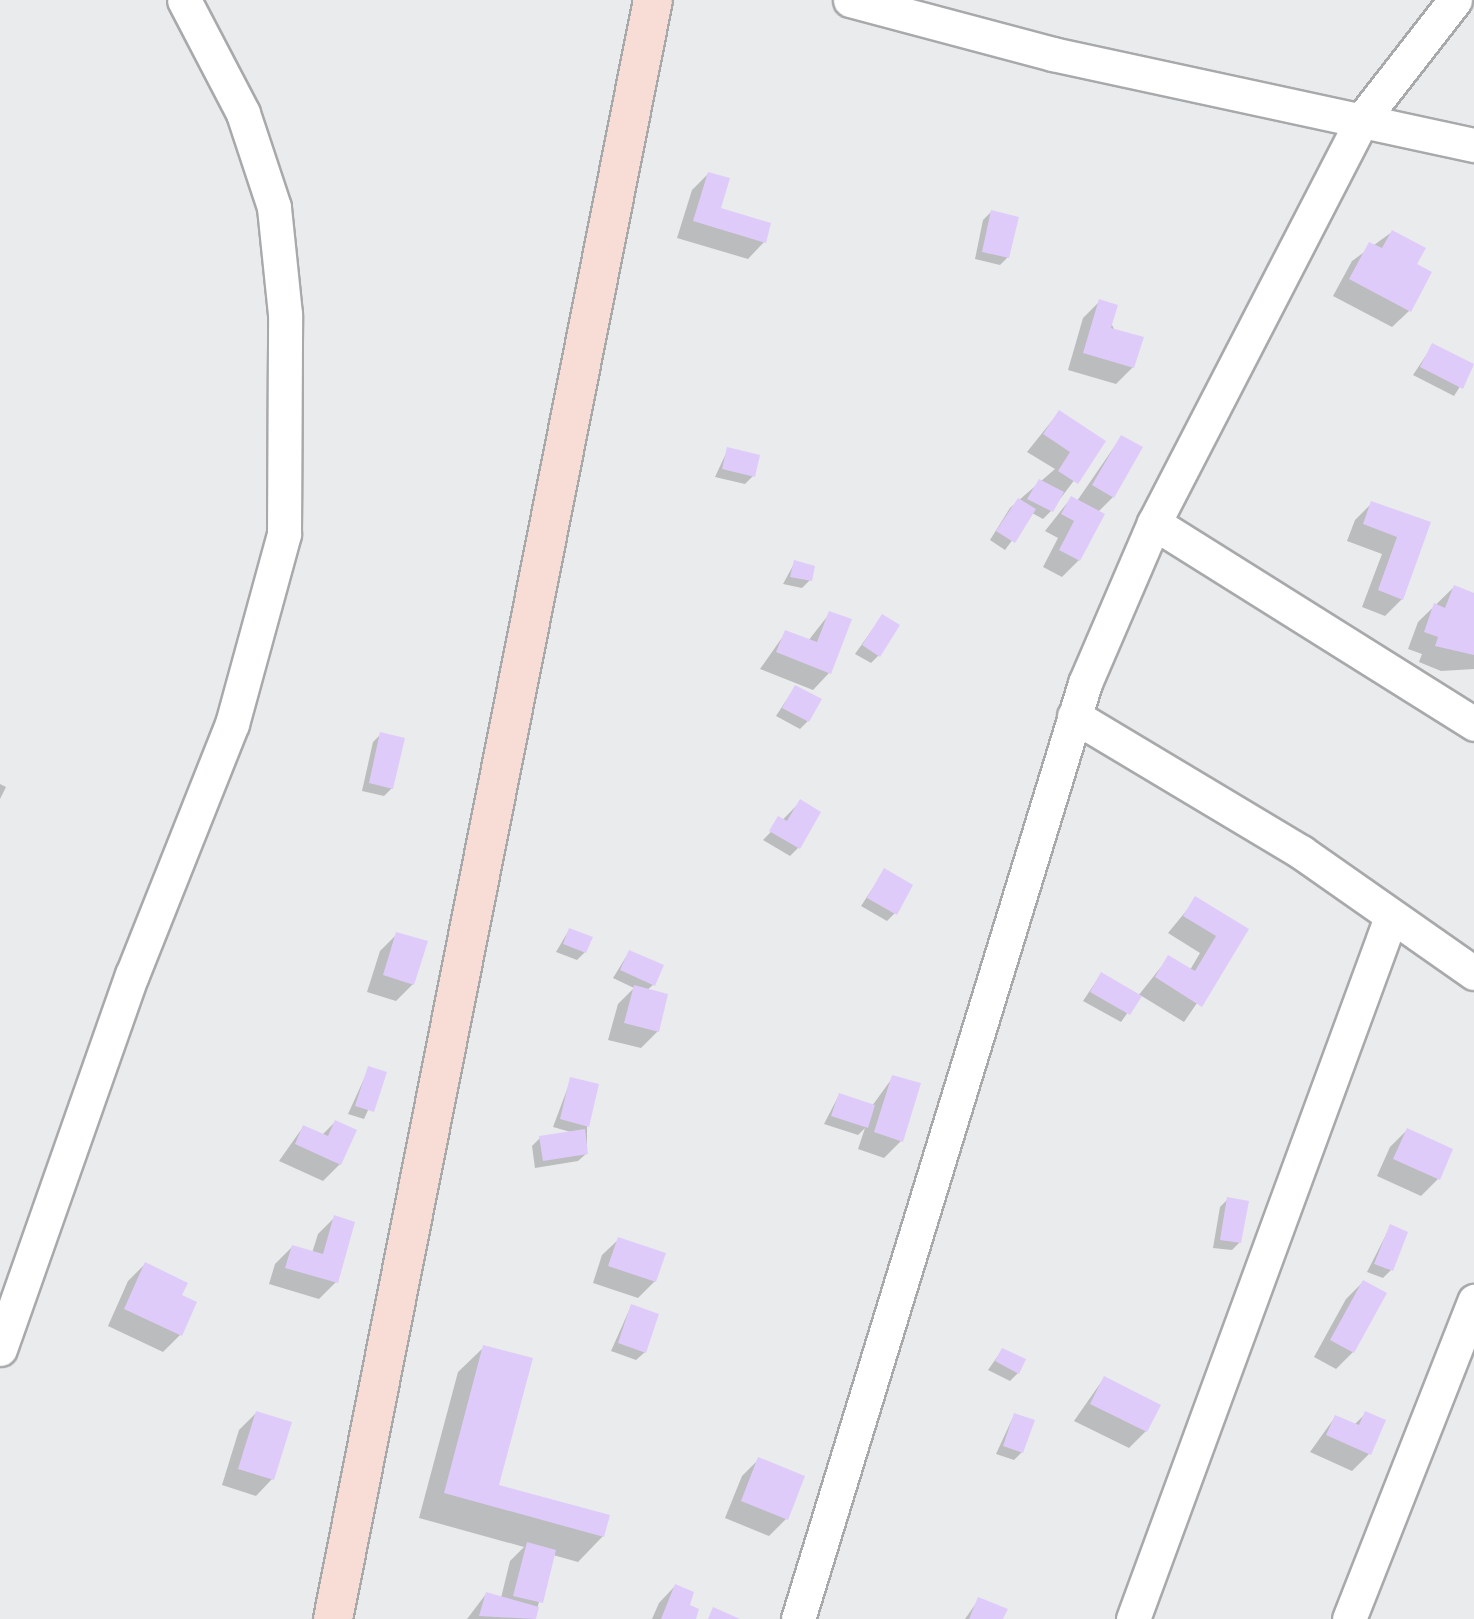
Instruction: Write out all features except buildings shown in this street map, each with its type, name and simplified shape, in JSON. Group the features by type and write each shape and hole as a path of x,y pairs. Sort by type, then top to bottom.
{"street":[{"path":"0,1349 132,975 232,724 285,534 285,314 274,207 243,113 184,0"},
{"path":"333,1619 653,0"},
{"path":"850,0 1053,54 1364,117 1474,145"},
{"path":"798,1619 1074,716 1154,523 1364,117 1455,0"},
{"path":"1154,523 1474,724"},
{"path":"1074,716 1301,852 1474,973"},
{"path":"1133,1619 1391,917"},
{"path":"1349,1619 1474,1301"}]}
